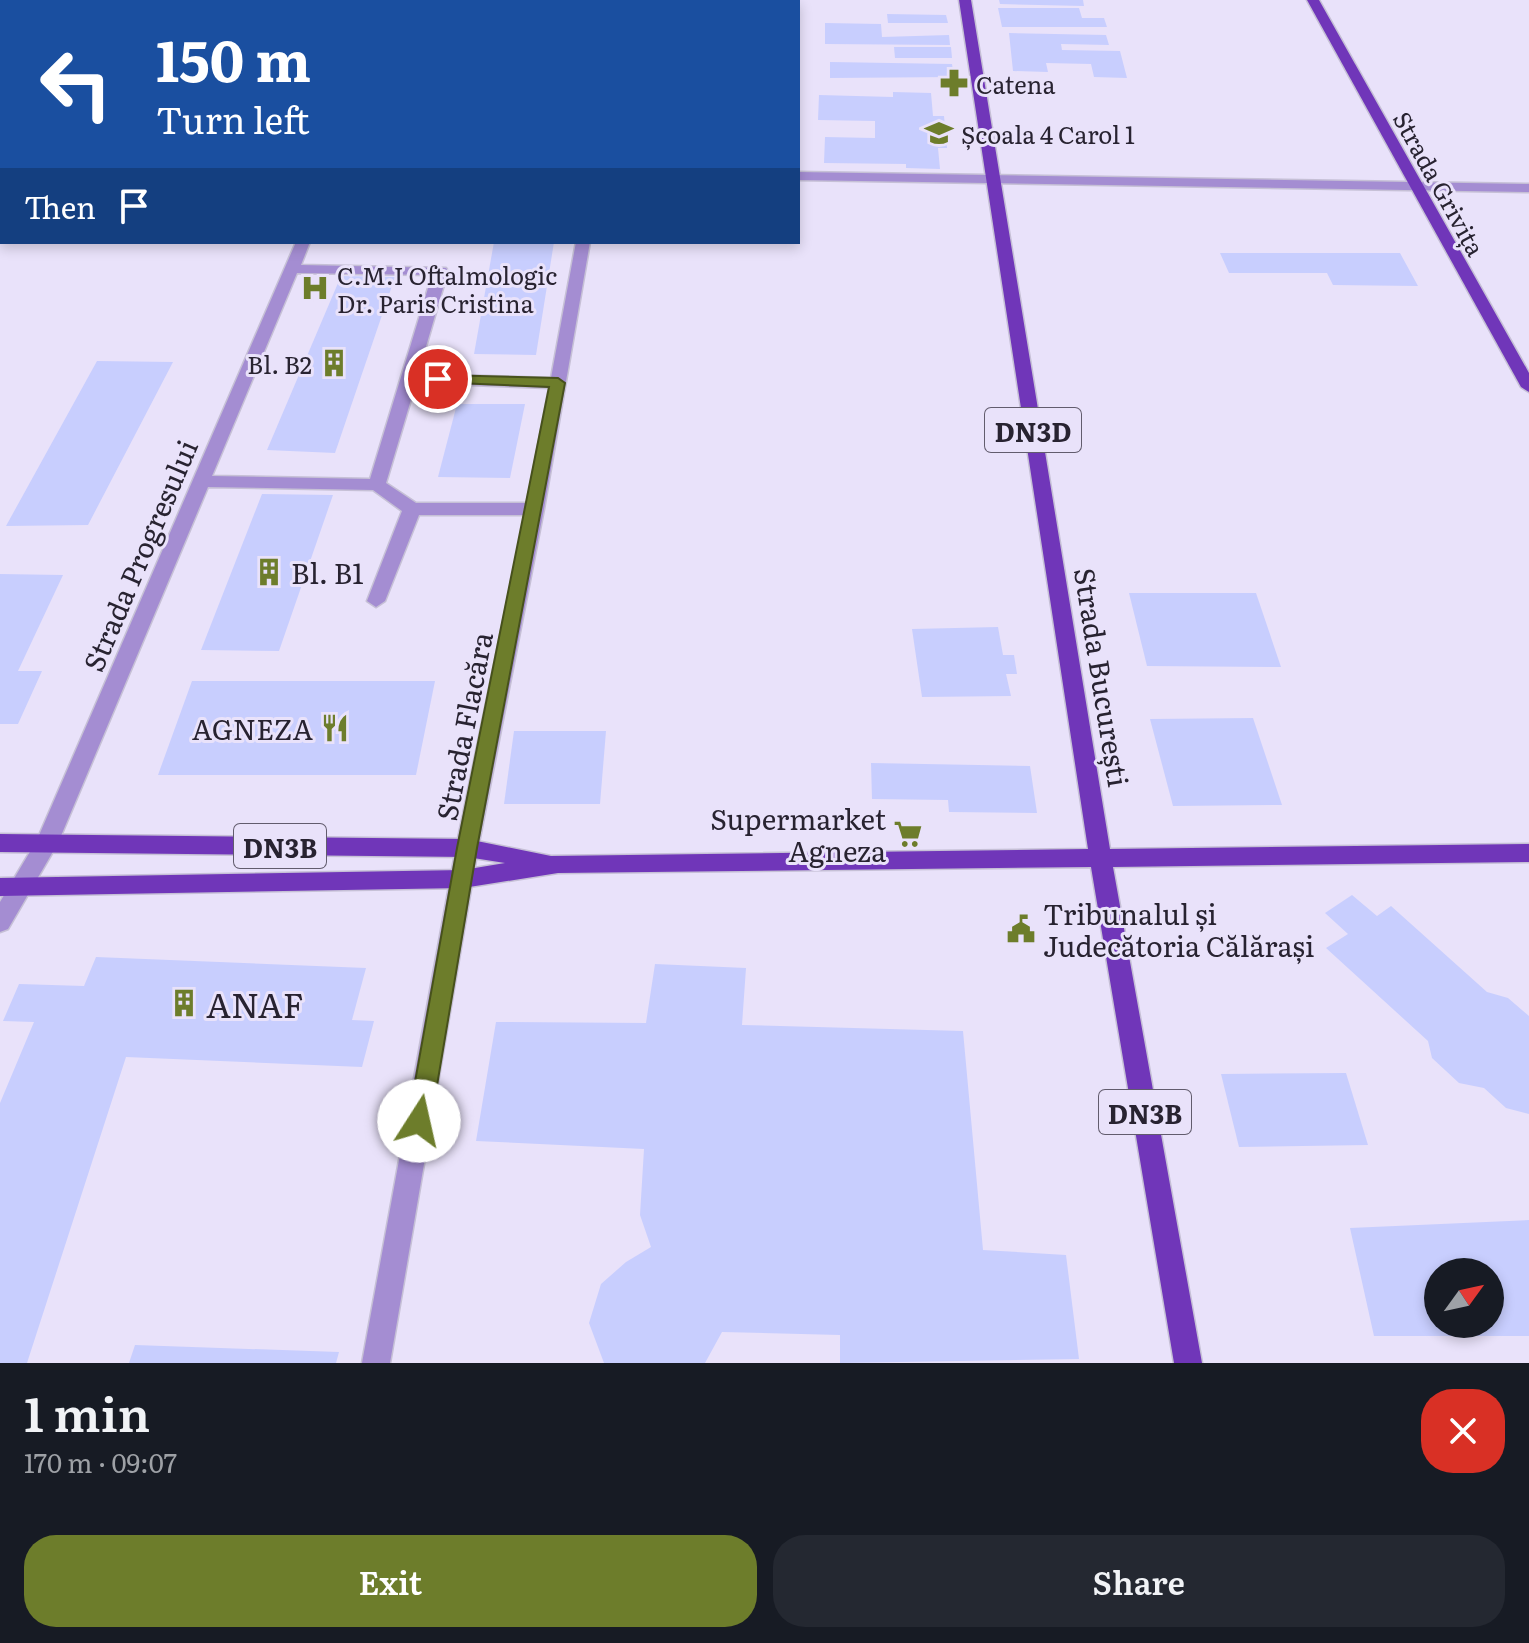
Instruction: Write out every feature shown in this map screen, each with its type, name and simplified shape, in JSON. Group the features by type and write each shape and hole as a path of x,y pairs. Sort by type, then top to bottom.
{"main road":[{"name":"Strada București","path":"965,0 1101,860 1188,1363"},
{"name":"Strada Grivița","path":"1313,0 1529,387"},
{"name":"DN3B","path":"0,843 467,848 558,864"},
{"name":"DN3B","path":"10,887 463,879 558,864 1529,853"}],"street":[{"path":"800,176 1529,188"},
{"name":"Strada Progresului","path":"0,922 10,887 47,843 302,244"},
{"name":"Strada Flacăra","path":"376,1363 467,848 535,509 583,244"},
{"path":"291,269 441,271 377,485"},
{"path":"408,378 558,383"},
{"path":"202,481 377,485 412,509 535,509"},
{"path":"376,601 412,509"}],"building":[{"path":"999,0 1083,0 1084,6 1000,4"},
{"path":"998,8 1079,8 1082,18 1104,18 1107,27 1002,27"},
{"path":"887,14 946,15 948,23 888,23"},
{"path":"825,23 881,24 882,37 949,35 950,45 825,44"},
{"path":"1009,33 1106,35 1109,45 1061,44 1062,50 1120,51 1127,78 1094,77 1091,64 1046,63 1048,72 1013,71"},
{"path":"894,47 951,47 952,58 895,58"},
{"path":"830,62 952,64 954,77 830,78"},
{"path":"893,92 931,93 933,116 944,116 947,148 938,148 940,169 906,168 906,164 824,163 825,137 875,138 875,121 818,120 819,95 893,97"},
{"path":"494,244 554,244 536,355 474,354"},
{"path":"1220,253 1400,253 1418,286 1333,285 1327,273 1229,273"},
{"name":"Bl. B2","path":"341,276 395,277 335,453 267,450"},
{"path":"97,361 173,362 88,525 6,526"},
{"path":"457,404 525,404 510,478 438,477"},
{"name":"Bl. B1","path":"262,494 333,495 279,651 201,650"},
{"path":"0,574 63,575 18,671 42,671 18,724 0,724"},
{"path":"1129,593 1256,593 1281,667 1147,666"},
{"path":"998,627 1003,655 1014,655 1017,674 1006,674 1011,696 922,697 912,629"},
{"path":"192,681 435,681 416,775 158,775"},
{"path":"1253,718 1282,805 1173,806 1150,719"},
{"path":"514,731 606,731 600,804 504,804"},
{"path":"871,763 1030,766 1037,813 949,812 948,800 872,799"},
{"path":"1352,895 1377,916 1391,906 1487,992 1508,998 1529,1016 1529,1114 1506,1108 1484,1088 1459,1083 1432,1058 1428,1041 1326,948 1348,934 1325,913"},
{"path":"96,957 366,968 352,1020 374,1021 362,1067 126,1057 27,1363 0,1363 0,1103 34,1022 3,1021 19,984 84,986"},
{"path":"655,964 746,968 742,1025 963,1031 983,1250 1066,1255 1079,1359 840,1363 840,1335 722,1332 705,1363 604,1363 589,1323 601,1284 626,1262 651,1247 640,1215 644,1149 476,1141 496,1022 646,1023"},
{"path":"1346,1073 1368,1145 1239,1147 1221,1074"},
{"path":"1529,1220 1529,1336 1504,1336 1504,1258 1424,1258 1424,1336 1374,1336 1350,1228"},
{"path":"135,1345 339,1352 336,1363 129,1363"}],"place":[{"name":"Catena","path":"954,83"},
{"name":"Școala 4 Carol 1","path":"939,133"},
{"name":"C.M.I Oftalmologic Dr. Paris Cristina","path":"315,288"},
{"name":"Bl. B2","path":"334,363"},
{"name":"Bl. B1","path":"269,572"},
{"name":"AGNEZA","path":"335,728"},
{"name":"Supermarket Agneza","path":"908,834"},
{"name":"Tribunalul și Judecătoria Călărași","path":"1021,929"},
{"name":"ANAF","path":"184,1003"}],"route":[{"path":"419,1121 467,848 558,383 438,379"}]}
